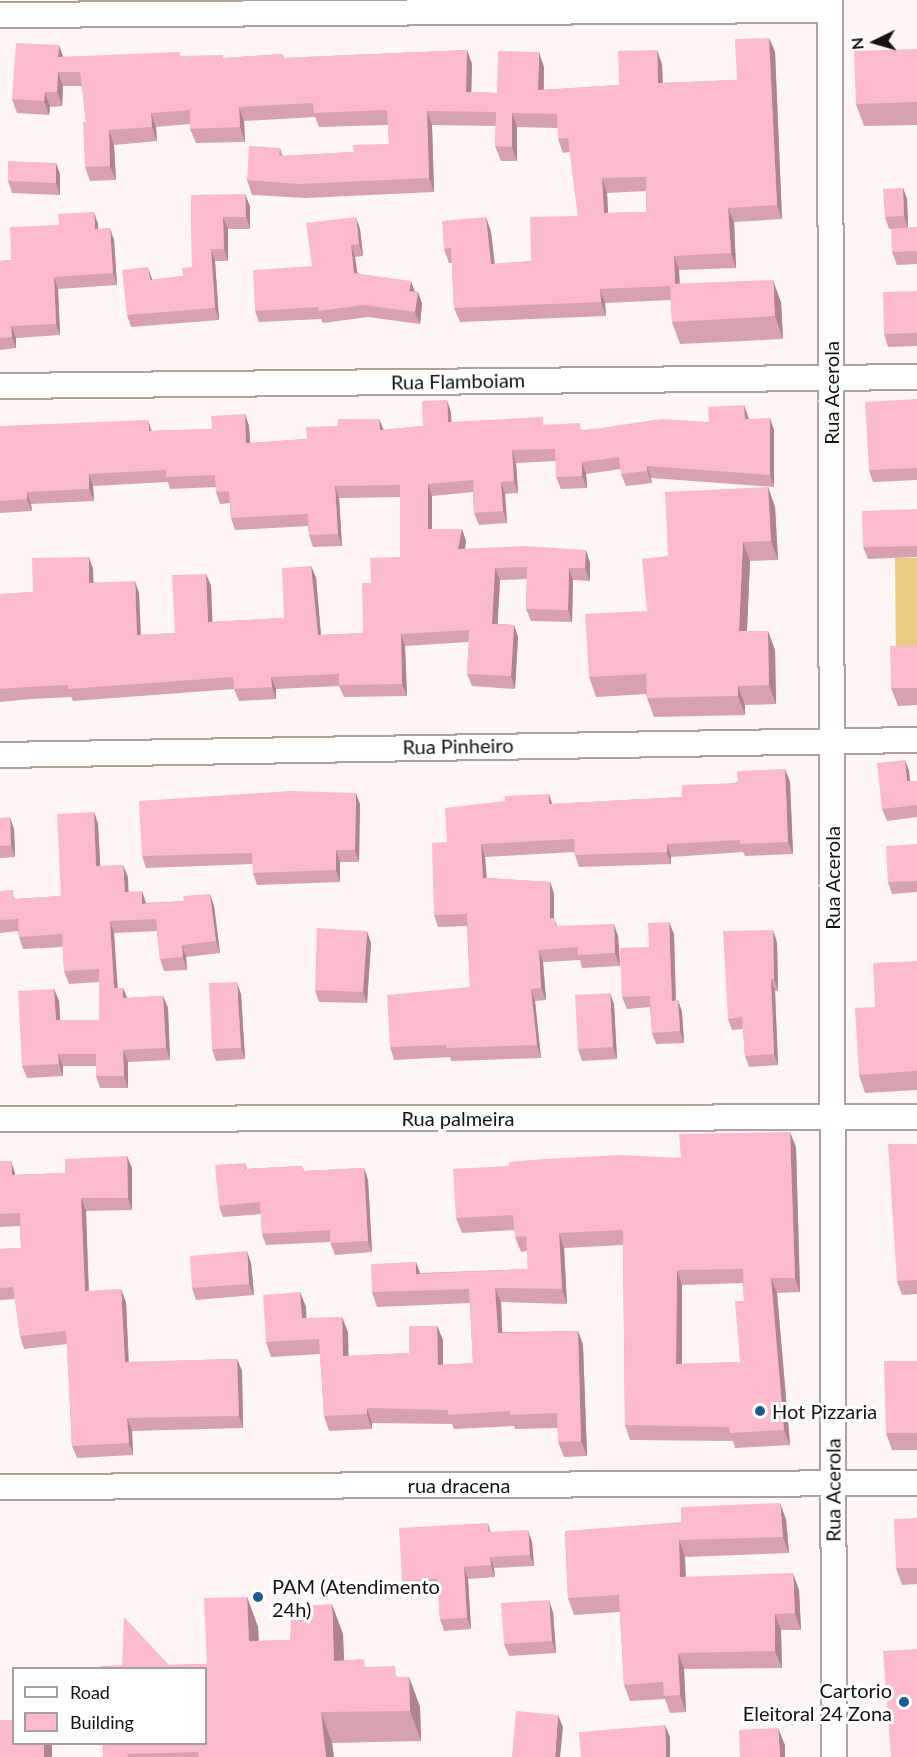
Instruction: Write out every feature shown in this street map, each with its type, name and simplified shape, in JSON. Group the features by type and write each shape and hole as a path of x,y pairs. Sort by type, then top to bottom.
{"street":[{"path":"0,15 830,5"},
{"name":"Rua Acerola","path":"830,5 834,1757"},
{"name":"Rua Flamboiam","path":"0,386 917,377"},
{"name":"Rua Pinheiro","path":"0,754 917,740"},
{"name":"Rua palmeira","path":"0,1119 917,1117"},
{"name":"rua dracena","path":"0,1487 917,1483"}],"shaded area":[{"path":"895,558 917,558 917,662 896,663"}],"building":[{"path":"769,38 777,205 728,208 731,253 674,256 675,284 600,289 601,302 454,308 451,248 444,249 442,221 486,217 491,264 531,261 530,217 578,216 568,138 558,139 557,114 512,113 512,147 495,146 496,112 427,111 429,178 300,184 247,180 249,146 280,148 279,156 354,152 353,145 389,144 387,110 314,113 313,103 239,107 240,127 190,129 190,110 151,113 152,127 109,130 110,166 85,167 83,122 86,122 80,72 58,72 57,92 45,92 44,101 12,99 16,43 59,45 58,57 180,52 180,56 223,55 223,58 283,54 283,58 467,50 466,92 497,93 498,51 539,52 538,90 619,85 618,51 657,50 658,83 737,80 735,39","holes":["646,177 646,212 604,213 602,178"]},
{"path":"917,49 917,102 856,104 854,51"},
{"path":"8,161 56,163 56,183 8,181"},
{"path":"903,188 904,216 885,217 883,189"},
{"path":"245,194 246,217 223,217 224,249 211,249 215,308 127,315 122,270 148,267 150,280 183,276 182,268 192,267 191,195"},
{"path":"94,212 95,229 110,228 113,273 54,277 56,324 11,326 12,337 0,338 0,261 11,260 10,227 59,225 58,214"},
{"path":"356,217 359,244 351,245 354,273 411,281 409,291 418,292 415,312 364,305 319,311 318,307 255,311 253,270 312,266 306,223"},
{"path":"917,227 917,251 892,252 891,229"},
{"path":"773,280 775,316 672,322 670,284"},
{"path":"917,291 917,333 884,334 883,292"},
{"path":"917,399 917,468 869,470 865,402"},
{"path":"447,400 448,422 543,417 543,425 580,423 581,431 661,419 709,422 708,407 744,405 745,419 770,418 770,475 647,466 647,471 621,474 619,457 582,462 582,476 556,477 555,449 512,450 514,481 501,482 503,511 474,513 473,480 428,484 428,529 462,529 458,549 524,546 586,550 585,568 569,568 568,610 526,609 527,567 495,568 492,624 514,625 511,676 467,674 469,630 401,634 402,684 339,685 339,674 271,677 272,687 234,689 233,677 68,689 68,685 0,689 0,594 33,592 32,558 89,557 89,583 135,581 137,635 175,633 172,575 206,574 208,622 284,618 282,568 311,566 318,635 363,633 362,583 371,583 370,558 400,557 400,485 335,486 338,534 309,535 308,514 231,518 229,491 216,492 215,475 166,477 166,470 89,474 89,489 27,492 27,499 0,501 0,426 148,420 149,431 212,429 211,416 245,414 246,443 307,439 306,427 338,426 338,419 379,419 380,430 423,426 422,401"},
{"path":"768,487 771,541 743,542 739,631 768,631 769,685 738,686 738,696 647,698 646,674 589,677 585,614 647,611 642,559 668,556 665,492"},
{"path":"917,509 917,546 863,547 862,511"},
{"path":"917,645 917,688 891,688 890,646"},
{"path":"905,760 907,781 917,781 917,805 882,809 877,763"},
{"path":"785,769 788,842 740,844 740,840 667,844 667,852 575,855 574,839 481,844 483,878 550,882 550,918 555,918 555,926 614,924 615,953 578,955 578,947 539,950 541,988 531,989 537,1045 390,1047 387,995 470,987 467,914 434,915 432,843 447,842 445,808 505,801 505,796 549,794 549,804 682,797 682,785 738,783 737,771"},
{"path":"291,791 356,793 355,850 336,850 336,870 253,873 252,853 142,856 139,801"},
{"path":"94,812 96,866 123,865 125,892 142,891 142,904 184,901 183,896 210,894 216,941 182,945 183,957 160,959 156,919 110,921 114,988 123,988 123,998 163,996 166,1048 123,1050 124,1076 96,1076 96,1054 58,1054 59,1064 22,1066 18,991 54,989 56,1020 99,1020 99,969 64,971 62,934 19,937 18,919 0,920 0,891 13,890 14,899 61,896 57,814"},
{"path":"10,817 11,845 0,846 0,818"},
{"path":"917,844 917,881 888,882 886,846"},
{"path":"669,922 672,1001 678,1000 680,1031 652,1033 650,996 622,997 620,948 649,947 648,923"},
{"path":"317,928 367,931 363,992 315,990"},
{"path":"773,930 774,979 771,979 774,1054 745,1056 742,1017 728,1019 723,931"},
{"path":"917,961 917,1071 859,1075 855,1008 875,1007 873,963"},
{"path":"237,982 241,1048 212,1049 209,983"},
{"path":"610,993 613,1047 578,1049 575,995"},
{"path":"790,1132 795,1278 771,1278 784,1430 730,1433 729,1427 625,1425 623,1230 559,1233 562,1289 495,1288 498,1333 578,1331 581,1441 558,1442 557,1413 510,1415 510,1411 448,1415 448,1410 367,1408 367,1414 324,1416 319,1339 266,1342 263,1295 300,1292 302,1318 342,1317 343,1356 409,1353 409,1326 437,1326 438,1365 473,1363 469,1289 372,1292 371,1264 416,1262 416,1274 528,1269 526,1236 515,1237 513,1215 456,1218 453,1169 509,1166 509,1162 620,1155 681,1158 679,1134","holes":["743,1269 744,1301 735,1301 740,1362 676,1364 677,1270"]},
{"path":"888,1144 917,1144 917,1280 897,1281"},
{"path":"127,1156 128,1198 81,1198 85,1291 121,1289 125,1362 237,1359 239,1416 127,1418 129,1443 72,1446 66,1331 20,1336 13,1287 0,1288 0,1249 21,1248 20,1213 0,1214 0,1161 11,1161 12,1175 65,1173 65,1159"},
{"path":"245,1163 245,1169 302,1166 303,1171 364,1168 368,1241 330,1243 330,1230 262,1234 260,1202 219,1206 215,1165"},
{"path":"247,1251 249,1284 192,1288 190,1256"},
{"path":"884,1361 917,1361 917,1433 886,1433"},
{"path":"780,1503 783,1537 679,1540 680,1577 793,1573 795,1613 775,1614 775,1651 678,1653 680,1695 664,1696 663,1682 624,1685 619,1595 568,1598 565,1531 681,1522 681,1507"},
{"path":"917,1518 917,1568 896,1568 894,1519"},
{"path":"488,1523 488,1532 528,1530 530,1555 490,1557 491,1565 464,1567 467,1618 440,1619 437,1579 402,1581 399,1528"},
{"path":"247,1597 249,1641 290,1640 291,1607 332,1604 334,1661 364,1659 365,1667 395,1666 396,1677 409,1677 410,1711 321,1712 326,1757 199,1757 198,1752 103,1757 102,1745 207,1745 207,1667 101,1667 122,1665 124,1617 169,1665 207,1664 204,1598"},
{"path":"549,1600 552,1641 504,1644 501,1603"},
{"path":"917,1649 917,1757 891,1757 883,1651"},
{"path":"516,1711 558,1715 555,1757 512,1757"},
{"path":"0,1720 12,1720 12,1745 44,1745 44,1757 0,1757"},
{"path":"665,1725 666,1757 581,1757 579,1732"},
{"path":"778,1728 780,1757 740,1757 739,1730"}],"place":[{"name":"Hot Pizzaria","path":"760,1411"},
{"name":"PAM (Atendimento 24h)","path":"258,1597"},
{"name":"Cartorio Eleitoral 24 Zona","path":"904,1702"}]}
